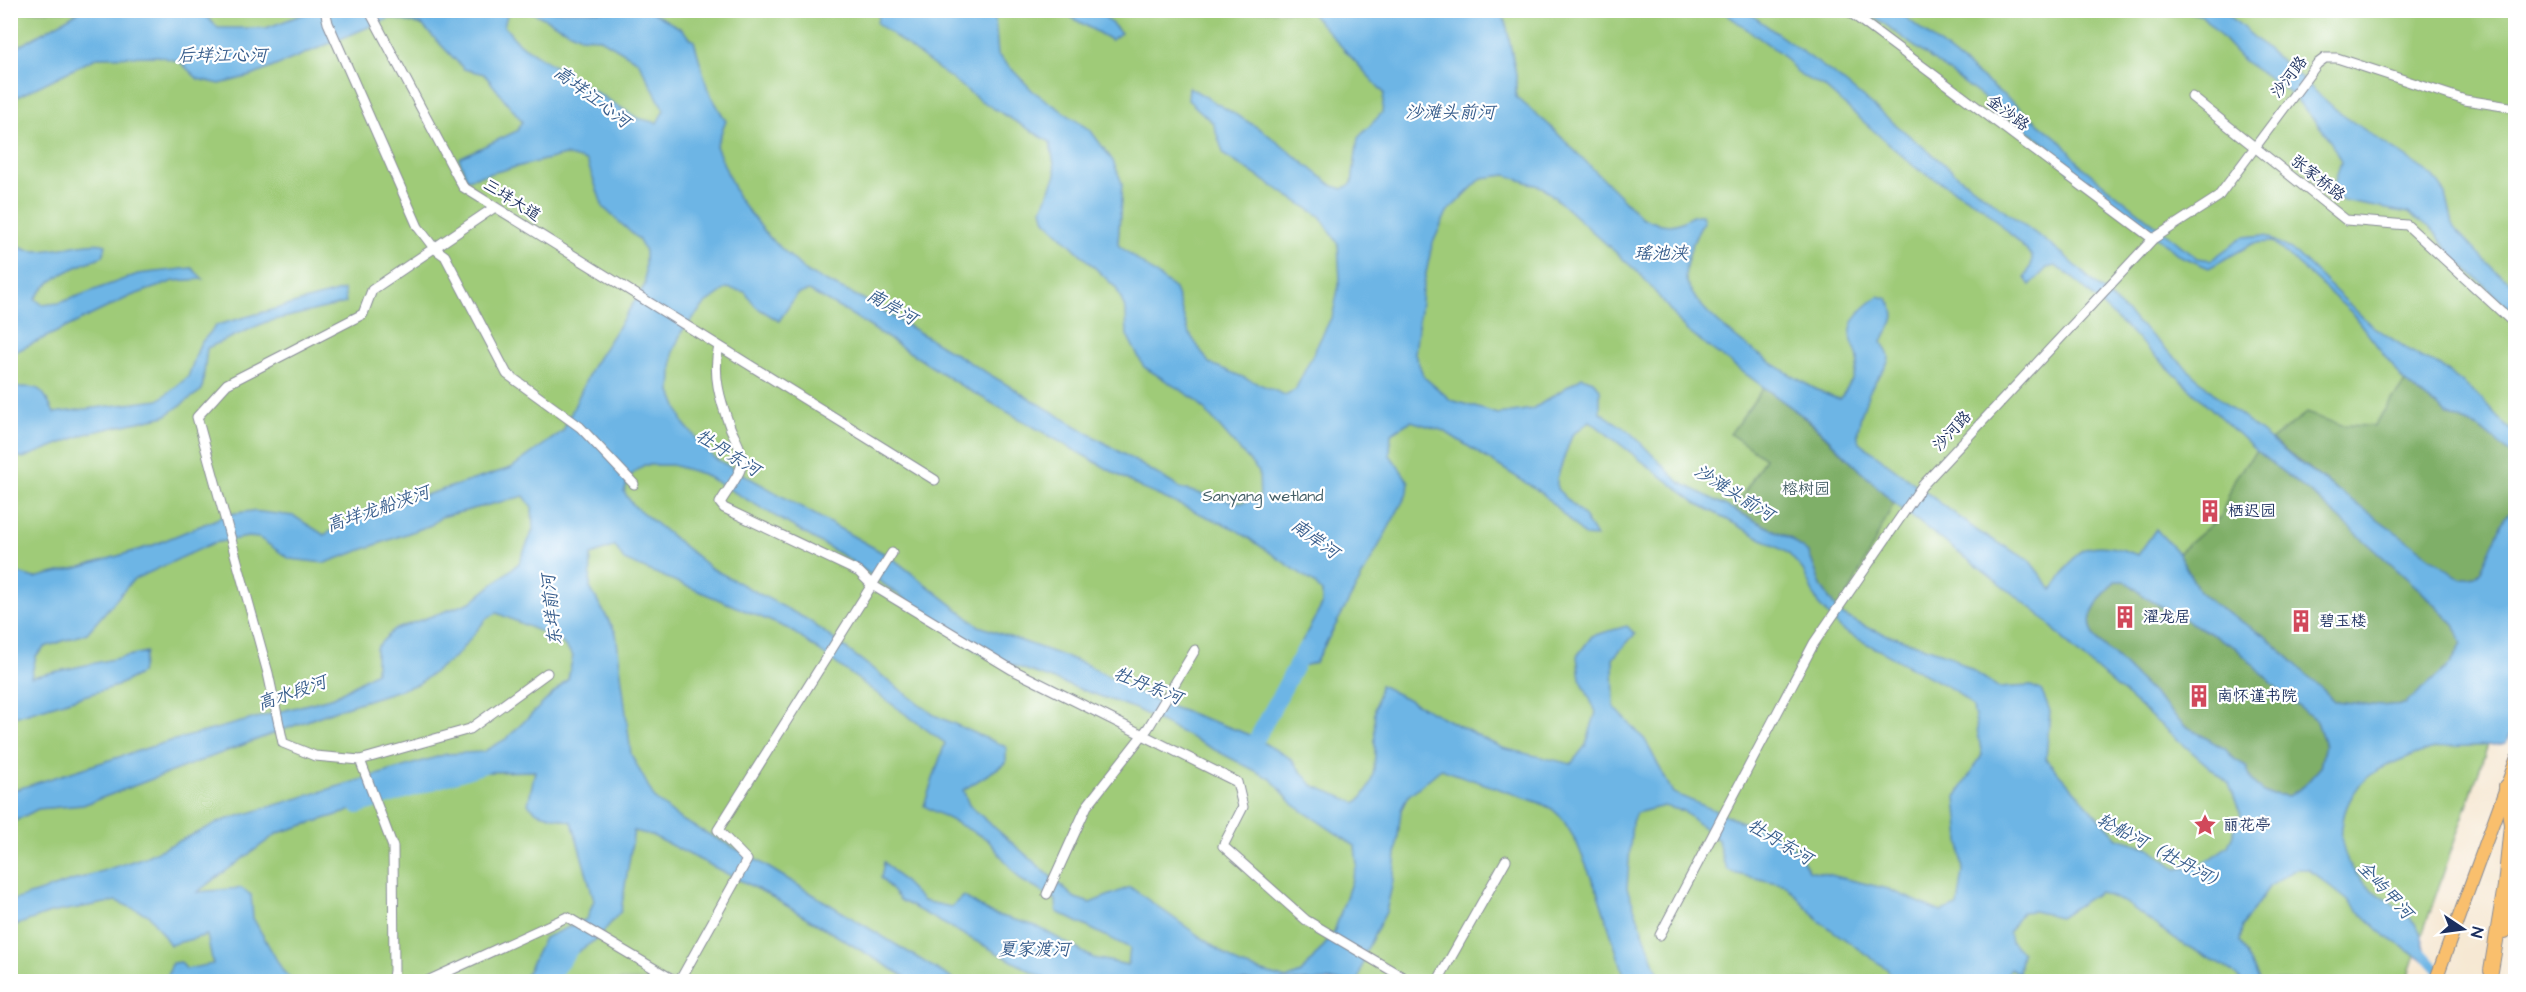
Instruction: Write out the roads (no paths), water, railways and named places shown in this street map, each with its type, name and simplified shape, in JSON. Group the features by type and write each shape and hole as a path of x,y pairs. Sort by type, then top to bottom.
{"highway":[{"path":"2489,976 2505,886 2511,825 2506,786"},
{"path":"2489,976 2516,901"}],"main road":[{"path":"2435,981 2515,762"}],"street":[{"path":"325,10 328,23 418,227 434,248 445,256 507,374 582,428 632,482"},
{"name":"三垟大道","path":"369,10 463,187 719,346"},
{"name":"金沙路","path":"1847,10 2152,239"},
{"name":"沙河路","path":"1660,935 1814,643 1922,486 2152,239 2218,197 2317,64 2325,58 2337,58 2465,100 2516,108"},
{"name":"张家桥路","path":"2192,98 2346,220 2407,225 2516,325"},
{"path":"495,207 372,290 363,314 227,384 197,417 270,685 282,743 315,756 362,764 470,729 547,673"},
{"path":"935,480 719,346 715,363 716,380 731,429 741,449 741,467 720,502 724,508 859,572 872,585 1011,669 1145,732 1237,782 1243,807 1223,846 1306,920 1411,981"},
{"path":"425,981 567,917 678,981 747,860 718,830 892,554"},
{"path":"1047,894 1087,806 1145,732 1196,650"},
{"path":"362,764 393,848 394,971 392,981"},
{"path":"1437,981 1506,860"}],"water":[{"path":"1499,10 1506,23 1516,74 1516,97 1548,124 1641,217 1670,225 1702,215 1704,222 1687,261 1686,277 1690,290 1713,318 1742,342 1785,372 1817,390 1840,399 1852,381 1858,365 1858,357 1851,337 1852,324 1864,308 1879,296 1888,299 1894,317 1882,341 1889,358 1865,404 1858,429 1859,442 1979,532 2029,560 2052,590 2081,551 2102,546 2138,555 2156,529 2178,553 2199,591 2216,606 2265,636 2335,701 2380,706 2405,704 2450,665 2462,644 2454,624 2420,590 2318,499 2256,451 2071,276 2055,266 2047,268 2030,285 2025,278 2032,263 2032,256 1983,207 1916,168 1823,86 1801,76 1780,53 1722,11 1746,11 1839,78 1961,178 2063,254 2222,401 2297,461 2461,579 2475,576 2481,570 2505,517 2511,511 2515,511 2515,721 2506,743 2434,749 2389,765 2373,773 2358,787 2344,815 2342,838 2348,861 2363,882 2402,911 2415,924 2420,932 2428,963 2385,936 2346,899 2308,869 2296,869 2269,887 2242,926 2240,942 2260,981 2242,981 2229,969 2176,940 2126,903 2099,892 2060,917 2033,911 2022,912 2009,932 2011,942 2022,952 2019,973 2010,968 2005,981 1895,981 1887,969 1819,921 1786,885 1728,870 1723,861 1718,840 1683,811 1664,806 1636,813 1632,822 1627,888 1661,981 1626,981 1598,894 1576,841 1562,818 1552,809 1540,803 1441,769 1408,796 1401,810 1393,881 1386,912 1366,951 1358,981 1049,981 900,900 881,878 884,862 923,901 951,907 963,896 990,913 1036,926 1093,958 1128,965 1130,948 1057,912 1056,900 1021,880 987,839 924,806 945,743 789,629 624,560 615,546 591,555 590,588 616,633 631,754 655,799 680,819 753,858 956,981 912,981 767,894 651,835 634,831 621,911 598,938 556,967 550,981 523,981 544,938 587,919 594,900 572,822 537,812 528,804 535,771 439,773 347,812 278,833 197,892 241,888 251,895 253,918 283,971 292,980 303,981 166,981 172,963 181,962 186,969 213,964 207,935 170,945 149,915 116,901 50,913 11,927 11,901 145,857 222,821 447,754 483,752 506,739 568,679 573,656 560,640 497,613 487,618 457,655 418,684 336,710 83,805 38,809 11,823 11,791 160,744 334,697 376,672 376,648 393,630 471,602 519,563 533,530 532,507 524,496 441,517 431,525 325,563 290,559 259,538 248,537 213,543 133,580 87,633 45,647 36,656 31,677 146,652 141,673 117,686 11,718 10,570 34,578 81,567 151,546 229,514 252,511 294,516 324,535 356,517 511,468 563,431 592,367 645,285 645,251 638,239 603,207 587,161 565,155 467,179 459,158 517,131 522,121 484,74 464,69 422,25 390,18 254,75 220,84 198,79 180,62 158,56 98,57 11,100 11,51 80,11 204,11 218,28 266,28 312,11 510,11 504,26 519,44 637,118 657,123 664,110 638,61 599,38 580,37 530,11 650,11 680,28 694,41 708,90 726,121 716,146 738,198 770,238 808,273 863,299 1182,489 1240,503 1260,498 1259,472 1195,399 1144,367 1127,335 1126,310 1116,288 1045,220 1042,209 1056,175 1050,142 981,101 877,23 880,11 997,11 995,19 998,55 1033,91 1091,131 1113,161 1122,183 1118,245 1175,289 1189,333 1209,363 1285,395 1295,390 1333,314 1340,280 1338,243 1320,216 1224,155 1213,123 1188,100 1189,87 1262,130 1333,186 1343,189 1352,183 1358,138 1382,113 1384,93 1309,11","holes":["1506,175 1544,188 1642,276 1687,331 1810,421 1894,503 2038,613 2073,649 2229,784 2241,815 2228,846 2199,866 2176,869 2150,848 2118,838 2046,759 2050,711 2041,690 2031,686 1999,688 1949,655 1870,629 1839,613 1822,588 1809,554 1791,539 1679,482 1630,432 1600,412 1600,389 1593,381 1582,377 1533,409 1498,414 1451,400 1424,377 1415,354 1422,292 1432,245 1447,212 1482,178","727,288 745,292 756,307 779,321 797,294 809,291 852,315 960,385 1141,488 1235,529 1313,582 1322,592 1322,605 1286,670 1315,663 1408,492 1409,482 1390,455 1391,433 1411,421 1444,431 1542,493 1585,536 1596,537 1583,515 1557,489 1557,478 1572,435 1590,421 1695,502 1788,553 1803,570 1818,604 1843,631 1956,691 1973,707 1982,755 1956,797 1963,872 1958,906 1941,912 1888,889 1809,870 1790,842 1673,793 1645,740 1614,707 1613,658 1635,634 1627,626 1592,636 1577,656 1580,678 1596,712 1586,745 1571,764 1502,748 1380,685 1374,721 1374,772 1365,794 1356,803 1312,785 1290,758 1248,734 1155,701 1083,663 979,626 892,558 714,458 684,424 671,392 673,352 682,331 705,304","644,465 672,465 703,474 847,558 984,655 1136,709 1271,779 1294,805 1355,846 1357,865 1333,935 1301,973 1286,979 1240,965 1130,887 1090,903 1075,898 969,805 963,790 1006,763 1006,747 934,715 808,620 711,568 633,505 624,492 630,476","2115,581 2126,581 2148,599 2235,647 2285,696 2317,721 2325,745 2320,768 2303,787 2289,796 2263,793 2252,781 2246,766 2234,759 2225,749 2184,725 2094,636 2090,619 2099,601"]},
{"path":"1060,11 1099,11 1121,33 1111,40"},
{"path":"1867,11 1898,11 2062,142 2082,167 2197,258 2211,260 2243,237 2264,235 2296,253 2372,326 2420,357 2441,366 2480,397 2515,433 2515,457 2479,428 2448,415 2405,382 2351,312 2273,242 2254,243 2209,268 2180,256 2139,222 2069,171 2050,147"},
{"path":"2128,11 2224,11 2341,114 2433,176 2446,194 2454,228 2494,270 2515,285 2515,310 2508,307 2453,256 2433,230 2421,221 2408,213 2343,201 2331,194 2341,162 2327,135 2296,99 2284,88 2244,61 2201,15 2186,12 2172,15"},
{"path":"10,238 18,246 41,251 82,245 106,245 103,256 57,277 41,291 35,299 43,305 59,303 138,274 192,268 203,279 174,281 131,296 11,354"},
{"path":"344,290 346,303 266,322 207,348 202,390 165,416 88,433 23,458 11,454 11,387 29,387 39,390 46,397 54,413 159,400 188,377 200,344 217,325"}],"waterway":[{"name":"沙滩头前河","path":"1248,755 1305,649"},
{"name":"高水段河","path":"358,806 482,766"},
{"name":"东垟前河","path":"546,982 571,948"},
{"name":"全屿甲河","path":"2420,950 2449,982"}],"place":[{"name":"栖迟园","path":"2210,511"},
{"name":"濯龙居","path":"2125,617"},
{"name":"碧玉楼","path":"2301,621"},
{"name":"南怀谨书院","path":"2199,696"},
{"name":"丽花亭","path":"2205,825"}],"water label":[{"name":"后垟江心河","path":"222,55"},
{"name":"高垟江心河","path":"592,97"},
{"name":"瑶池浃","path":"1661,253"},
{"name":"南岸河","path":"892,307"},
{"name":"牡丹东河","path":"728,453"},
{"name":"高垟龙船浃河","path":"378,509"},
{"name":"南岸河","path":"1315,539"},
{"name":"牡丹东河","path":"1148,686"},
{"name":"牡丹东河","path":"1780,842"},
{"name":"轮船河（牡丹河）","path":"2162,852"},
{"name":"夏家渡河","path":"1034,949"}],"park label":[{"name":"榕树园","path":"1806,489"},
{"name":"Sanyang wetland","path":"1263,496"}]}
